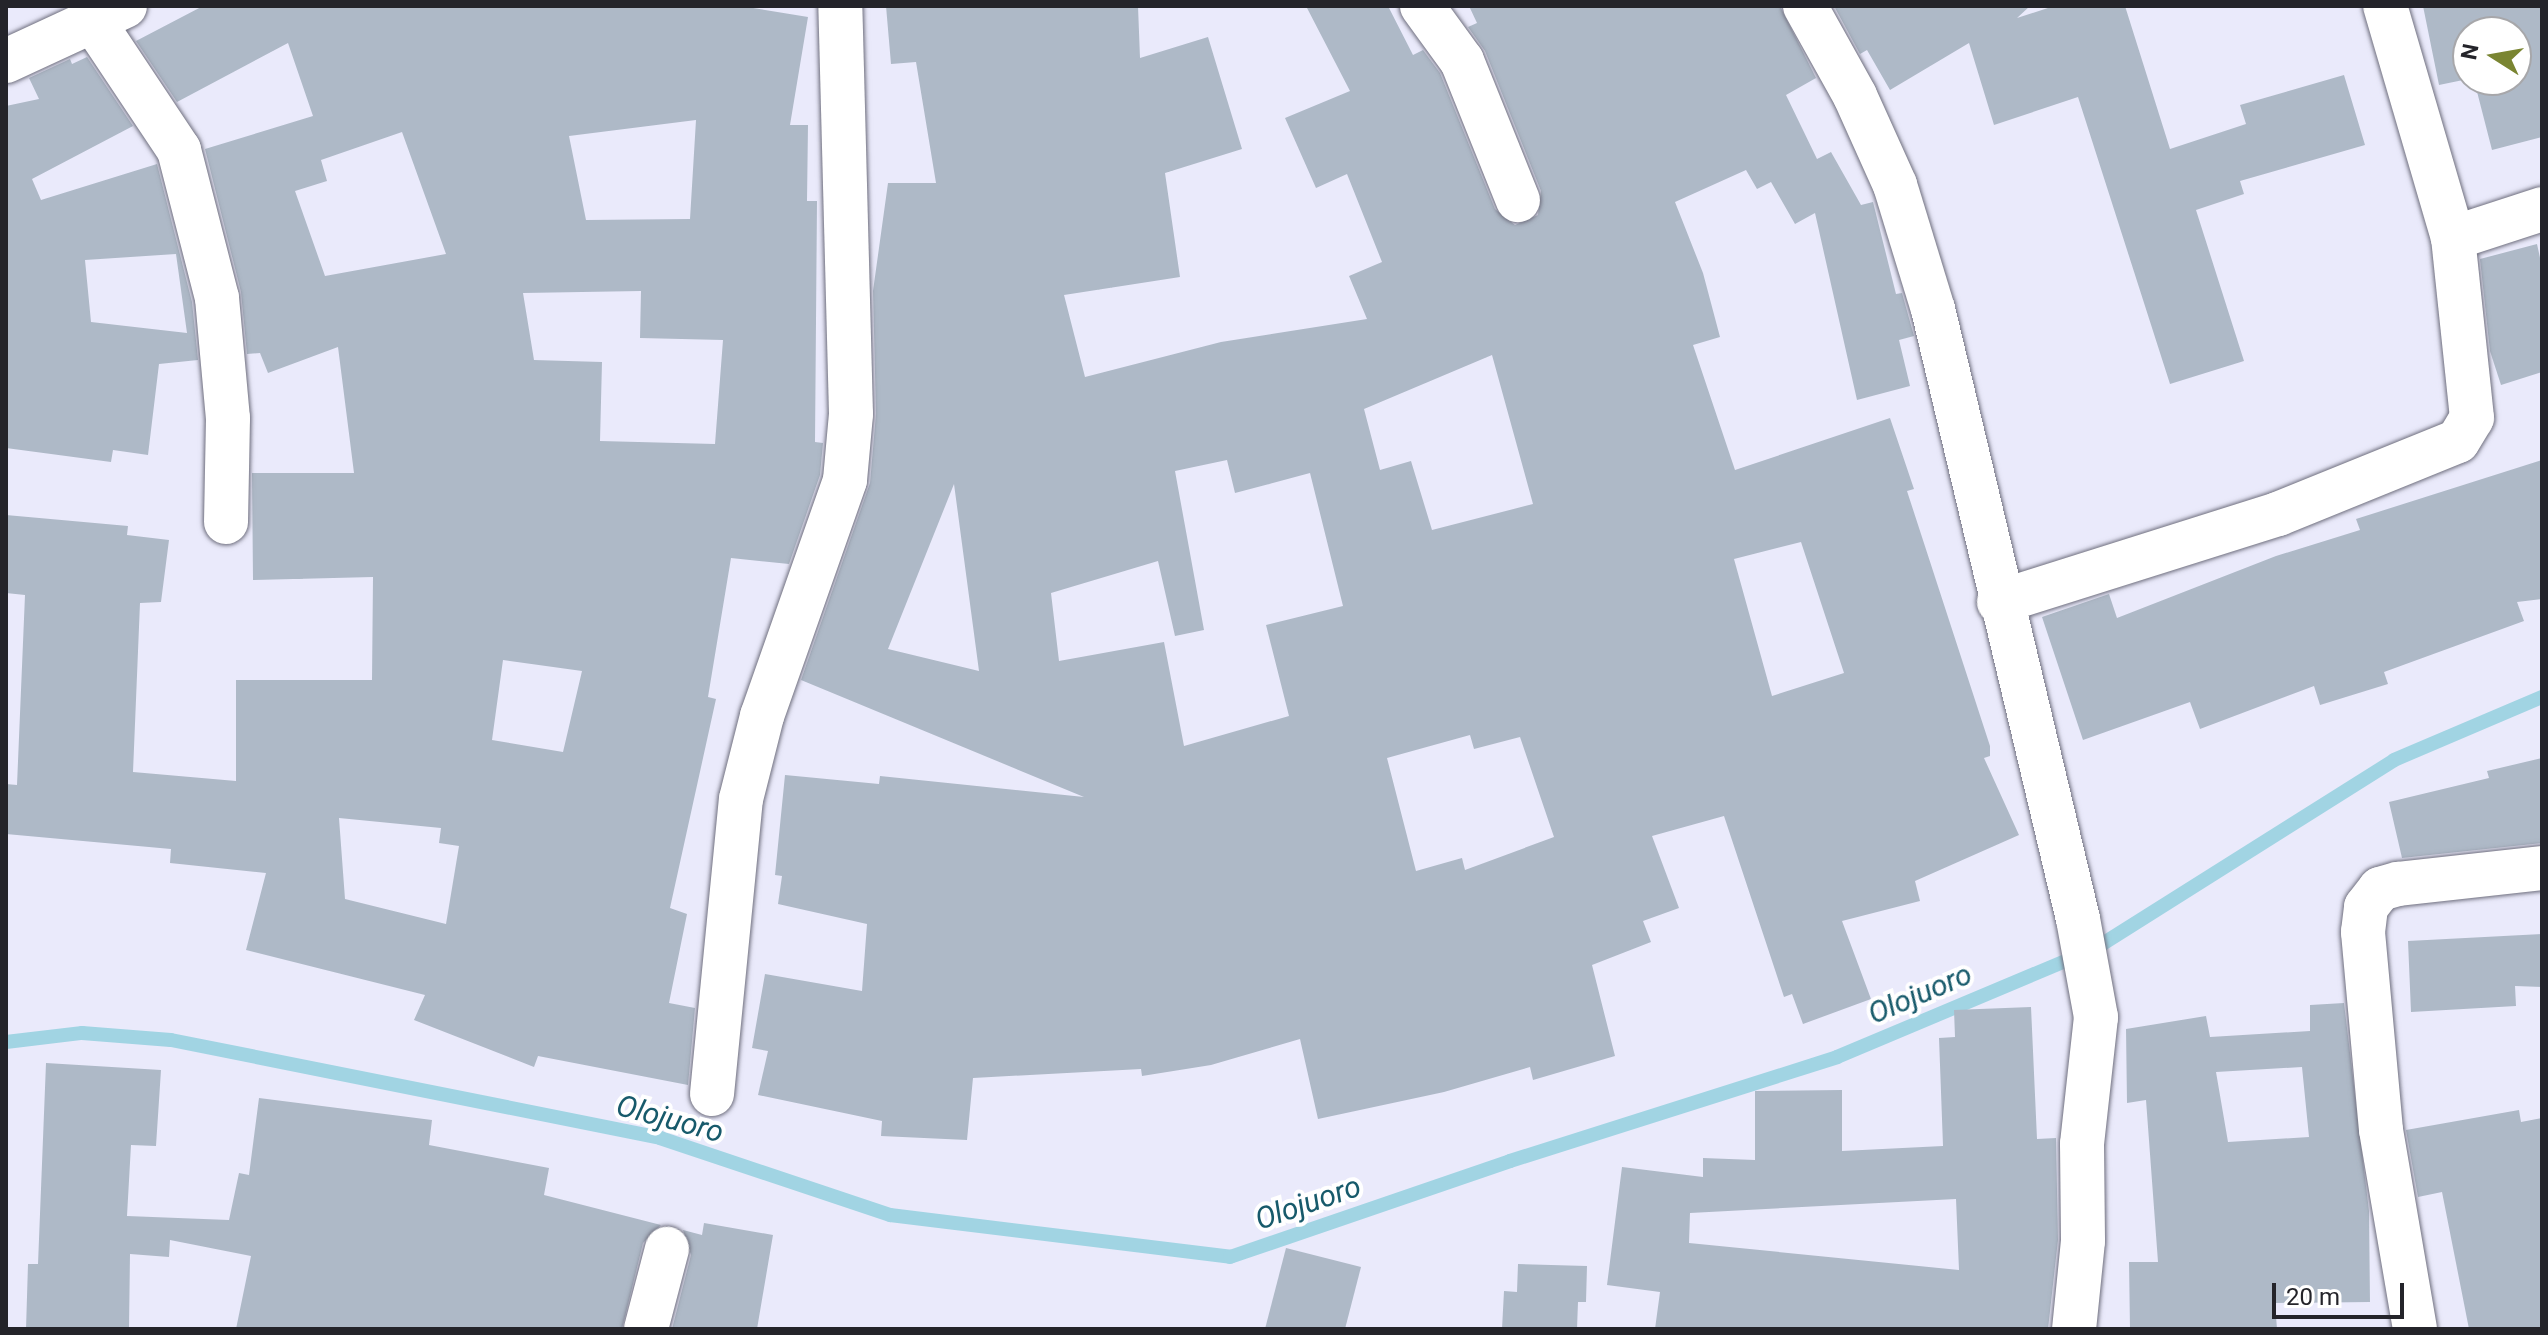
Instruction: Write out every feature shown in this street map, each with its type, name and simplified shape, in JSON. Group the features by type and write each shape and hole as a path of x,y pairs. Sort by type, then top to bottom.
{"street":[{"path":"712,1094 741,799 762,716 845,480 851,414 840,6"},
{"path":"1422,6 1462,61 1518,200"},
{"path":"1805,6 1855,96 1895,185 1933,309 1999,602 2052,796 2078,919 2096,1017 2082,1144 2083,1241 2074,1329"},
{"path":"1999,602 2278,514 2458,441 2472,418 2453,238 2385,6"},
{"path":"6,61 109,13 179,150 217,298 228,418 226,522"},
{"path":"2453,238 2542,209"},
{"path":"2415,1329 2381,1130 2363,932 2366,907 2380,889 2398,884 2542,868"},
{"path":"646,1329 667,1249"}],"building":[{"path":"203,6 741,6 808,17 790,125 808,125 807,201 817,201 815,442 823,443 820,475 789,564 731,558 708,697 716,699 670,908 687,914 669,1003 695,1008 688,1085 538,1056 534,1067 414,1020 425,995 246,950 266,873 170,863 171,849 6,834 6,784 17,785 25,595 6,593 6,515 128,526 127,535 169,540 161,602 140,603 133,772 236,781 236,680 372,680 373,577 253,580 252,473 354,473 338,347 268,373 260,353 247,354 241,292 205,149 313,116 288,43 177,102 136,41","holes":["696,120 690,219 586,220 569,136","402,132 446,254 325,276 295,191 327,181 321,160","641,291 640,338 723,340 715,444 600,441 602,362 534,360 523,293","503,660 582,671 563,752 492,740","339,818 441,828 439,843 459,846 446,924 345,899"]},
{"path":"886,6 1138,6 1140,58 1208,37 1242,149 1165,173 1180,277 1064,295 1085,377 1221,342 1367,319 1349,276 1382,262 1347,174 1316,188 1285,118 1350,91 1306,6 1388,6 1413,55 1423,50 1440,73 1495,209 1515,225 1538,215 1541,191 1485,51 1468,27 1477,23 1469,6 1780,6 1816,78 1786,95 1817,159 1831,152 1861,205 1873,202 1896,294 1902,293 1914,336 1899,340 1910,386 1857,400 1815,213 1795,224 1771,182 1757,189 1746,170 1675,202 1703,273 1720,337 1693,345 1735,470 1890,418 1914,489 1907,491 1990,746 1990,756 1984,758 2019,835 1915,881 1920,901 1842,921 1871,999 1803,1024 1792,994 1784,997 1724,816 1652,836 1679,908 1643,921 1651,942 1592,965 1615,1056 1533,1080 1530,1067 1444,1092 1318,1119 1300,1039 1211,1065 1142,1076 1141,1069 973,1078 967,1140 881,1136 882,1121 758,1095 768,1051 752,1048 765,974 862,991 867,924 778,904 782,876 775,875 785,775 879,784 880,776 1084,797 801,680 870,483 876,414 873,291 888,183 936,183 916,62 891,64","holes":["1492,355 1533,504 1432,530 1411,461 1380,470 1364,409","1227,460 1235,493 1310,473 1343,606 1266,625 1289,716 1184,746 1164,642 1059,661 1051,593 1158,561 1175,636 1204,630 1175,471","954,484 979,671 888,649","1801,542 1844,673 1772,696 1734,559","1470,735 1474,749 1520,737 1554,837 1465,870 1462,858 1416,871 1387,758"]},
{"path":"1834,6 2030,6 2017,18 2054,6 2125,6 2170,149 2246,124 2240,105 2344,75 2365,145 2240,181 2244,194 2196,210 2244,361 2170,384 2078,97 1994,125 1969,43 1890,90 1867,50 1860,54"},
{"path":"2423,6 2542,6 2542,137 2492,150 2478,96 2532,96 2532,16 2452,16 2452,82 2439,85"},
{"path":"87,57 133,126 32,179 41,200 157,164 192,302 198,360 159,364 148,455 113,450 111,462 6,448 6,106 39,99 29,78 70,59 72,64","holes":["176,254 187,333 91,322 85,260"]},
{"path":"2537,244 2542,267 2542,372 2501,385 2490,351 2480,259"},
{"path":"2542,460 2542,599 2517,602 2524,621 2384,672 2388,684 2320,705 2314,686 2200,729 2190,702 2083,740 2042,617 2109,594 2117,618 2276,556 2360,530 2356,519"},
{"path":"2542,758 2542,843 2402,858 2389,802 2489,778 2487,771"},
{"path":"2542,934 2542,987 2515,986 2516,1006 2411,1012 2408,941"},
{"path":"2344,1003 2369,1211 2370,1302 2275,1303 2277,1329 2130,1329 2129,1262 2158,1262 2146,1100 2127,1103 2126,1029 2206,1016 2210,1037 2310,1031 2310,1005","holes":["2302,1067 2309,1137 2228,1142 2216,1072"]},
{"path":"2031,1007 2037,1139 2056,1138 2058,1240 2048,1329 1655,1329 1660,1292 1607,1285 1622,1167 1703,1177 1703,1158 1755,1160 1755,1091 1842,1090 1842,1151 1943,1146 1939,1038 1955,1037 1954,1010","holes":["1956,1199 1959,1270 1689,1243 1690,1213"]},
{"path":"46,1063 161,1070 156,1146 131,1145 127,1216 229,1220 239,1173 249,1175 259,1098 432,1120 429,1145 549,1168 544,1195 661,1225 643,1243 622,1329 236,1329 251,1256 170,1240 169,1257 130,1254 129,1329 26,1329 28,1264 38,1264"},
{"path":"2519,1110 2521,1122 2542,1118 2542,1329 2469,1329 2442,1192 2418,1197 2406,1130"},
{"path":"704,1223 773,1235 757,1329 672,1329 691,1255 683,1230 702,1235"},
{"path":"1286,1248 1361,1267 1345,1329 1265,1329"},
{"path":"1518,1264 1587,1266 1586,1302 1578,1302 1577,1329 1502,1329 1504,1291 1517,1292"}],"waterway":[{"name":"Olojuoro","path":"6,1042 82,1033 171,1040 660,1138 890,1215 1230,1257 1510,1161 1837,1057 2096,948 2394,760 2542,697"}]}
